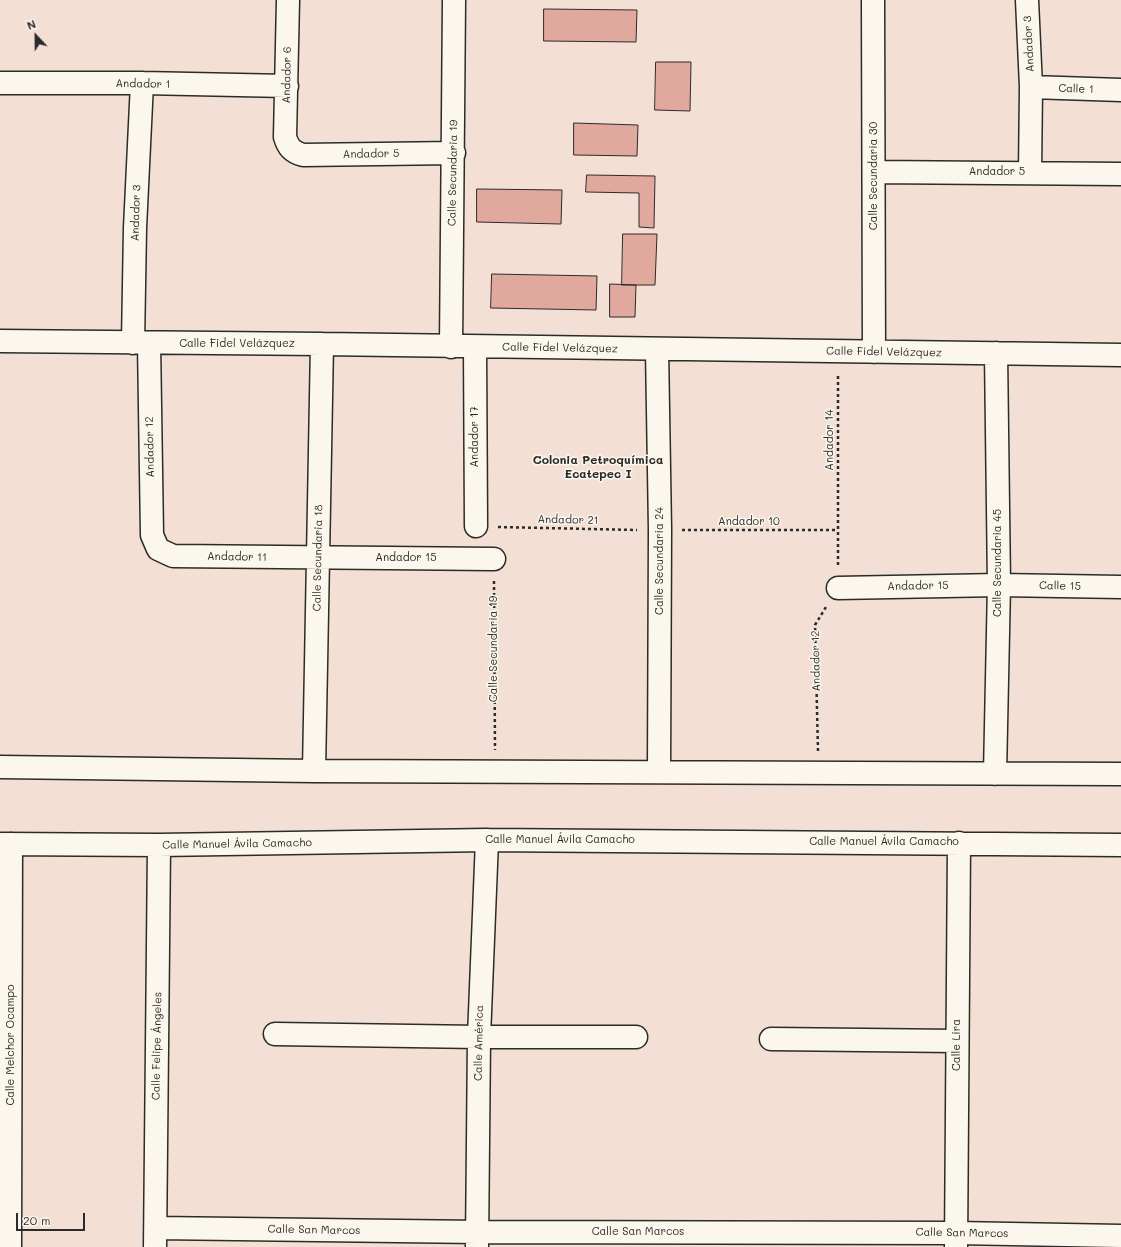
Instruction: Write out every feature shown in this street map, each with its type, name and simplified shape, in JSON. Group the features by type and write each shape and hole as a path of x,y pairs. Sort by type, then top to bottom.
{"street":[{"name":"Andador 6","path":"288,0 285,137 291,149"},
{"name":"Calle Secundaria 19","path":"451,347 454,153 454,0"},
{"name":"Calle Secundaria 30","path":"873,0 874,352"},
{"name":"Andador 3","path":"1027,0 1031,88 1030,172"},
{"name":"Andador 1","path":"0,83 142,83 287,86"},
{"name":"Andador 3","path":"141,343 136,228 142,83"},
{"name":"Calle 1","path":"1031,88 1121,90"},
{"name":"Andador 5","path":"291,149 296,153 303,155 454,153"},
{"name":"Andador 5","path":"874,172 1030,172 1121,174"},
{"name":"Calle Fidel Velázquez","path":"0,341 1121,355"},
{"name":"Andador 12","path":"141,343 152,535 158,549"},
{"name":"Calle Secundaria 18","path":"314,771 322,344"},
{"name":"Andador 17","path":"475,347 476,526"},
{"name":"Calle Secundaria 24","path":"657,349 660,530 659,772"},
{"name":"Calle Secundaria 45","path":"995,774 999,585 996,353"},
{"name":"Andador 11","path":"158,549 173,556 318,558"},
{"name":"Andador 15","path":"318,558 494,559"},
{"name":"Andador 15","path":"838,588 999,585"},
{"name":"Calle 15","path":"999,585 1121,587"},
{"path":"0,767 314,771 1121,774"},
{"name":"Calle Manuel Ávila Camacho","path":"6,844 159,845 487,840 1121,845"},
{"name":"Calle América","path":"478,1239 479,1037 487,840"},
{"name":"Calle Lira","path":"956,1240 959,843"},
{"name":"Calle Melchor Ocampo","path":"6,844 10,1247"},
{"name":"Calle Felipe Ángeles","path":"156,1238 159,845"},
{"path":"275,1034 479,1037 636,1036"},
{"path":"771,1039 957,1041"},
{"name":"Calle San Marcos","path":"156,1238 956,1240 1121,1236"}],"path":[{"name":"Andador 14","path":"838,351 838,530"},
{"name":"Andador 21","path":"476,526 660,530"},
{"name":"Andador 10","path":"660,530 838,530"},
{"path":"838,530 838,588"},
{"name":"Calle Secundaria 19","path":"494,559 495,771"},
{"name":"Andador 12","path":"818,774 815,625 838,588"}],"building":[{"path":"544,9 637,10 636,42 544,41"},
{"path":"656,62 691,62 690,111 655,110"},
{"path":"574,123 638,125 637,156 574,155"},
{"path":"587,175 655,176 654,228 639,227 639,193 586,192"},
{"path":"477,189 562,190 561,224 477,222"},
{"path":"623,234 657,234 655,285 622,285"},
{"path":"492,274 597,276 596,310 491,308"},
{"path":"610,284 636,285 635,317 610,317"}],"district":[{"name":"Colonia Petroquímica Ecatepec I","path":"598,467"}]}
